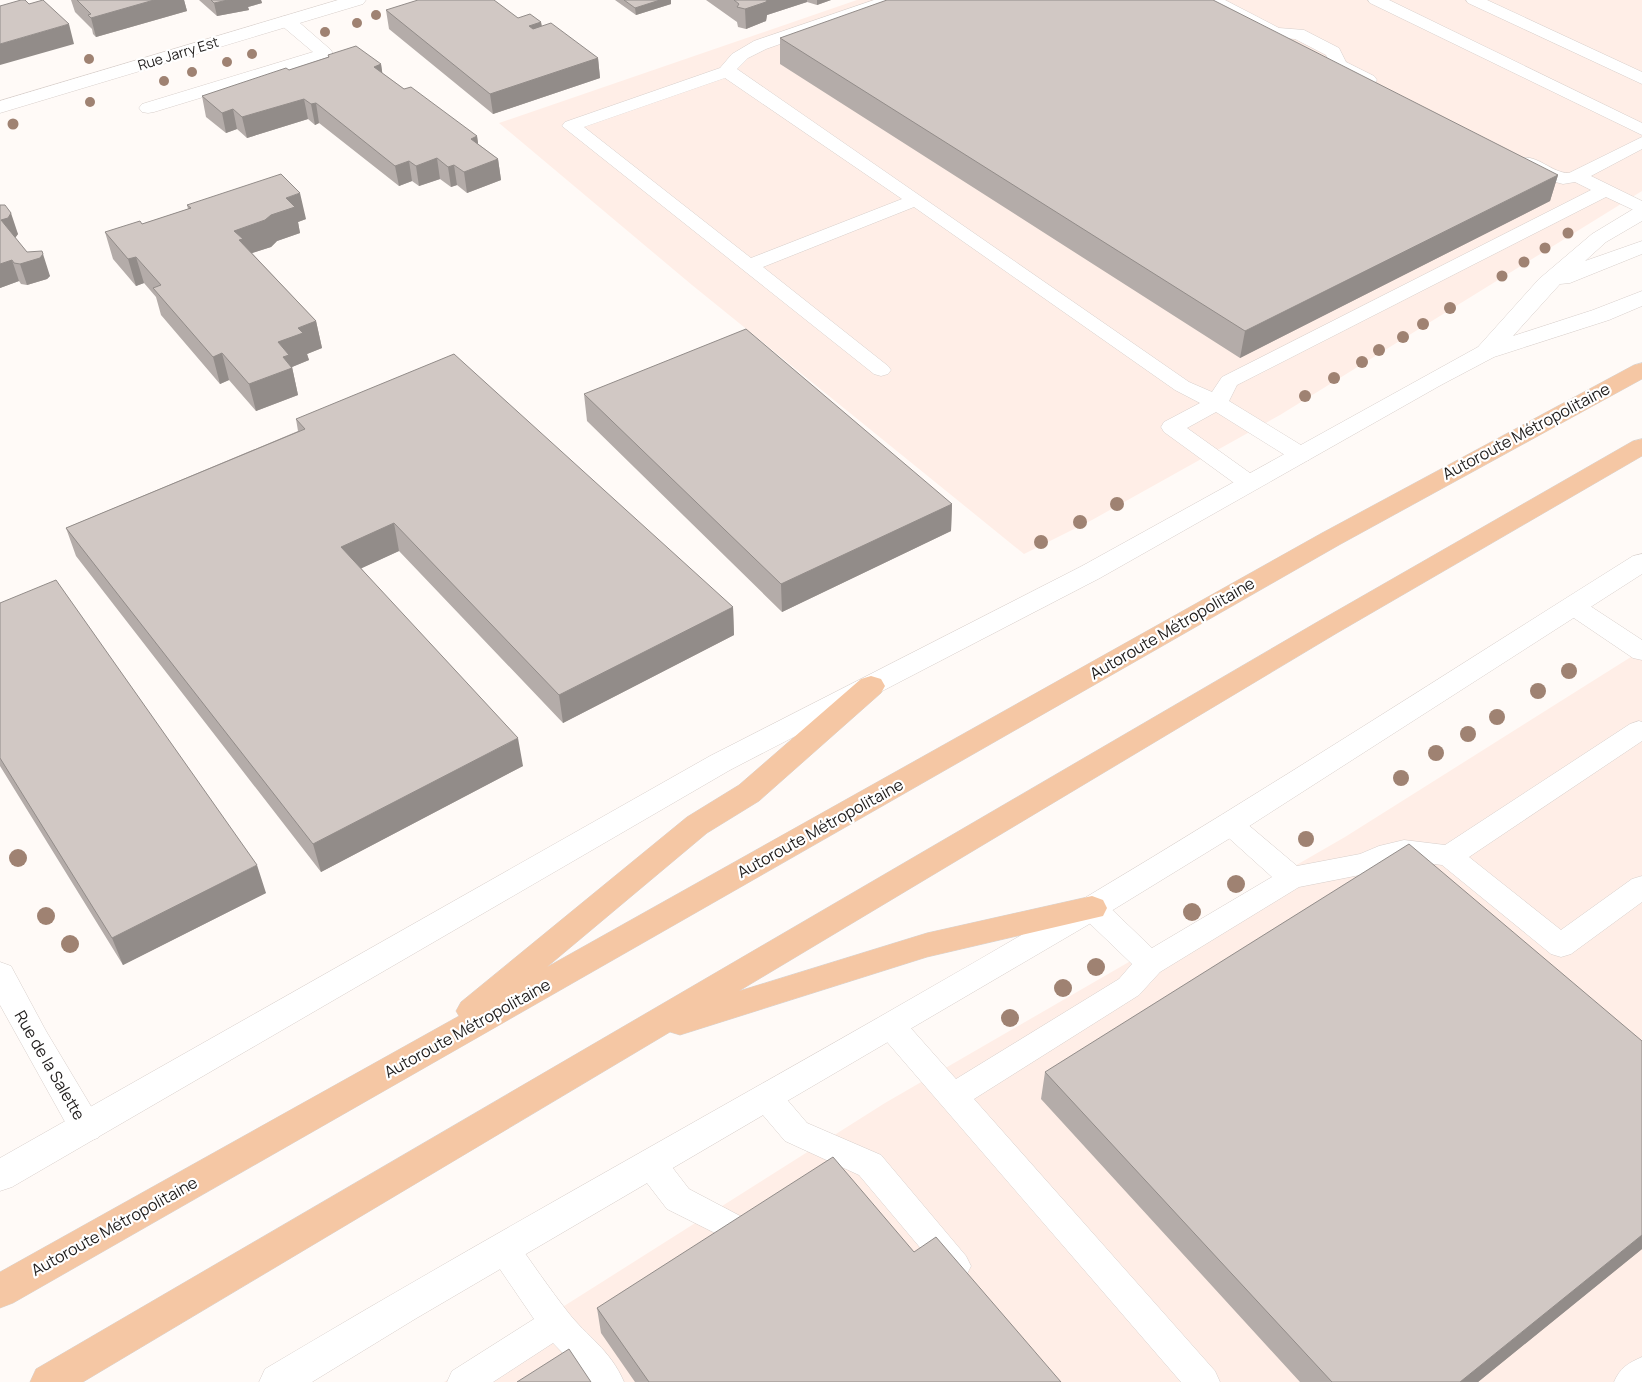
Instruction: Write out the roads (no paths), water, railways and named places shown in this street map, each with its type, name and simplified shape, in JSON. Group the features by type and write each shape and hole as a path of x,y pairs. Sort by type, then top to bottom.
{"highway":[{"name":"Autoroute Métropolitaine","path":"0,1291 1496,446 1642,370"},
{"path":"49,1382 1328,627 1642,446"},
{"path":"421,1053 697,825 749,793 871,686"},
{"path":"636,1036 927,946 1092,908"}],"main road":[{"name":"Rue Jarry Est","path":"0,107 357,0"},
{"path":"1486,352 1548,284 1599,238 1642,212"},
{"path":"1548,284 1642,246"},
{"path":"0,1176 720,763 1091,572 1432,380 1486,352 1601,315 1642,298"},
{"path":"278,1382 402,1307 767,1098 1092,908 1230,824 1642,562"},
{"name":"Rue de la Salette","path":"0,975 35,1041 86,1128"}],"lane":[{"path":"729,71 731,62 752,49 890,0"},
{"path":"1213,0 1276,34 1298,34 1321,38 1333,52 1339,65 1381,87"},
{"path":"1376,0 1642,130"},
{"path":"1474,0 1642,79"},
{"path":"148,108 325,54 287,21"},
{"path":"1297,48 1321,38"},
{"path":"729,71 1182,386 1217,403 1301,455"},
{"path":"729,71 572,126 881,370"},
{"path":"1509,154 1559,179 1577,176 1642,142"},
{"path":"1577,176 1642,208"},
{"path":"1249,483 1172,427 1217,403 1229,381 1606,190"},
{"path":"748,266 916,200"},
{"path":"1573,606 1642,652"},
{"path":"1449,856 1641,730"},
{"path":"1230,824 1292,878"},
{"path":"953,1096 1129,987 1150,964 1292,878 1365,864 1389,853 1404,850 1449,856 1561,946 1642,887"},
{"path":"1092,908 1150,964"},
{"path":"891,1026 1203,1382"},
{"path":"767,1098 796,1132 870,1165 971,1285"},
{"path":"651,1164 678,1199 733,1228"},
{"path":"504,1249 556,1323 593,1361 607,1382"},
{"path":"464,1382 556,1323"},
{"path":"1631,1382 1642,1373"}]}
